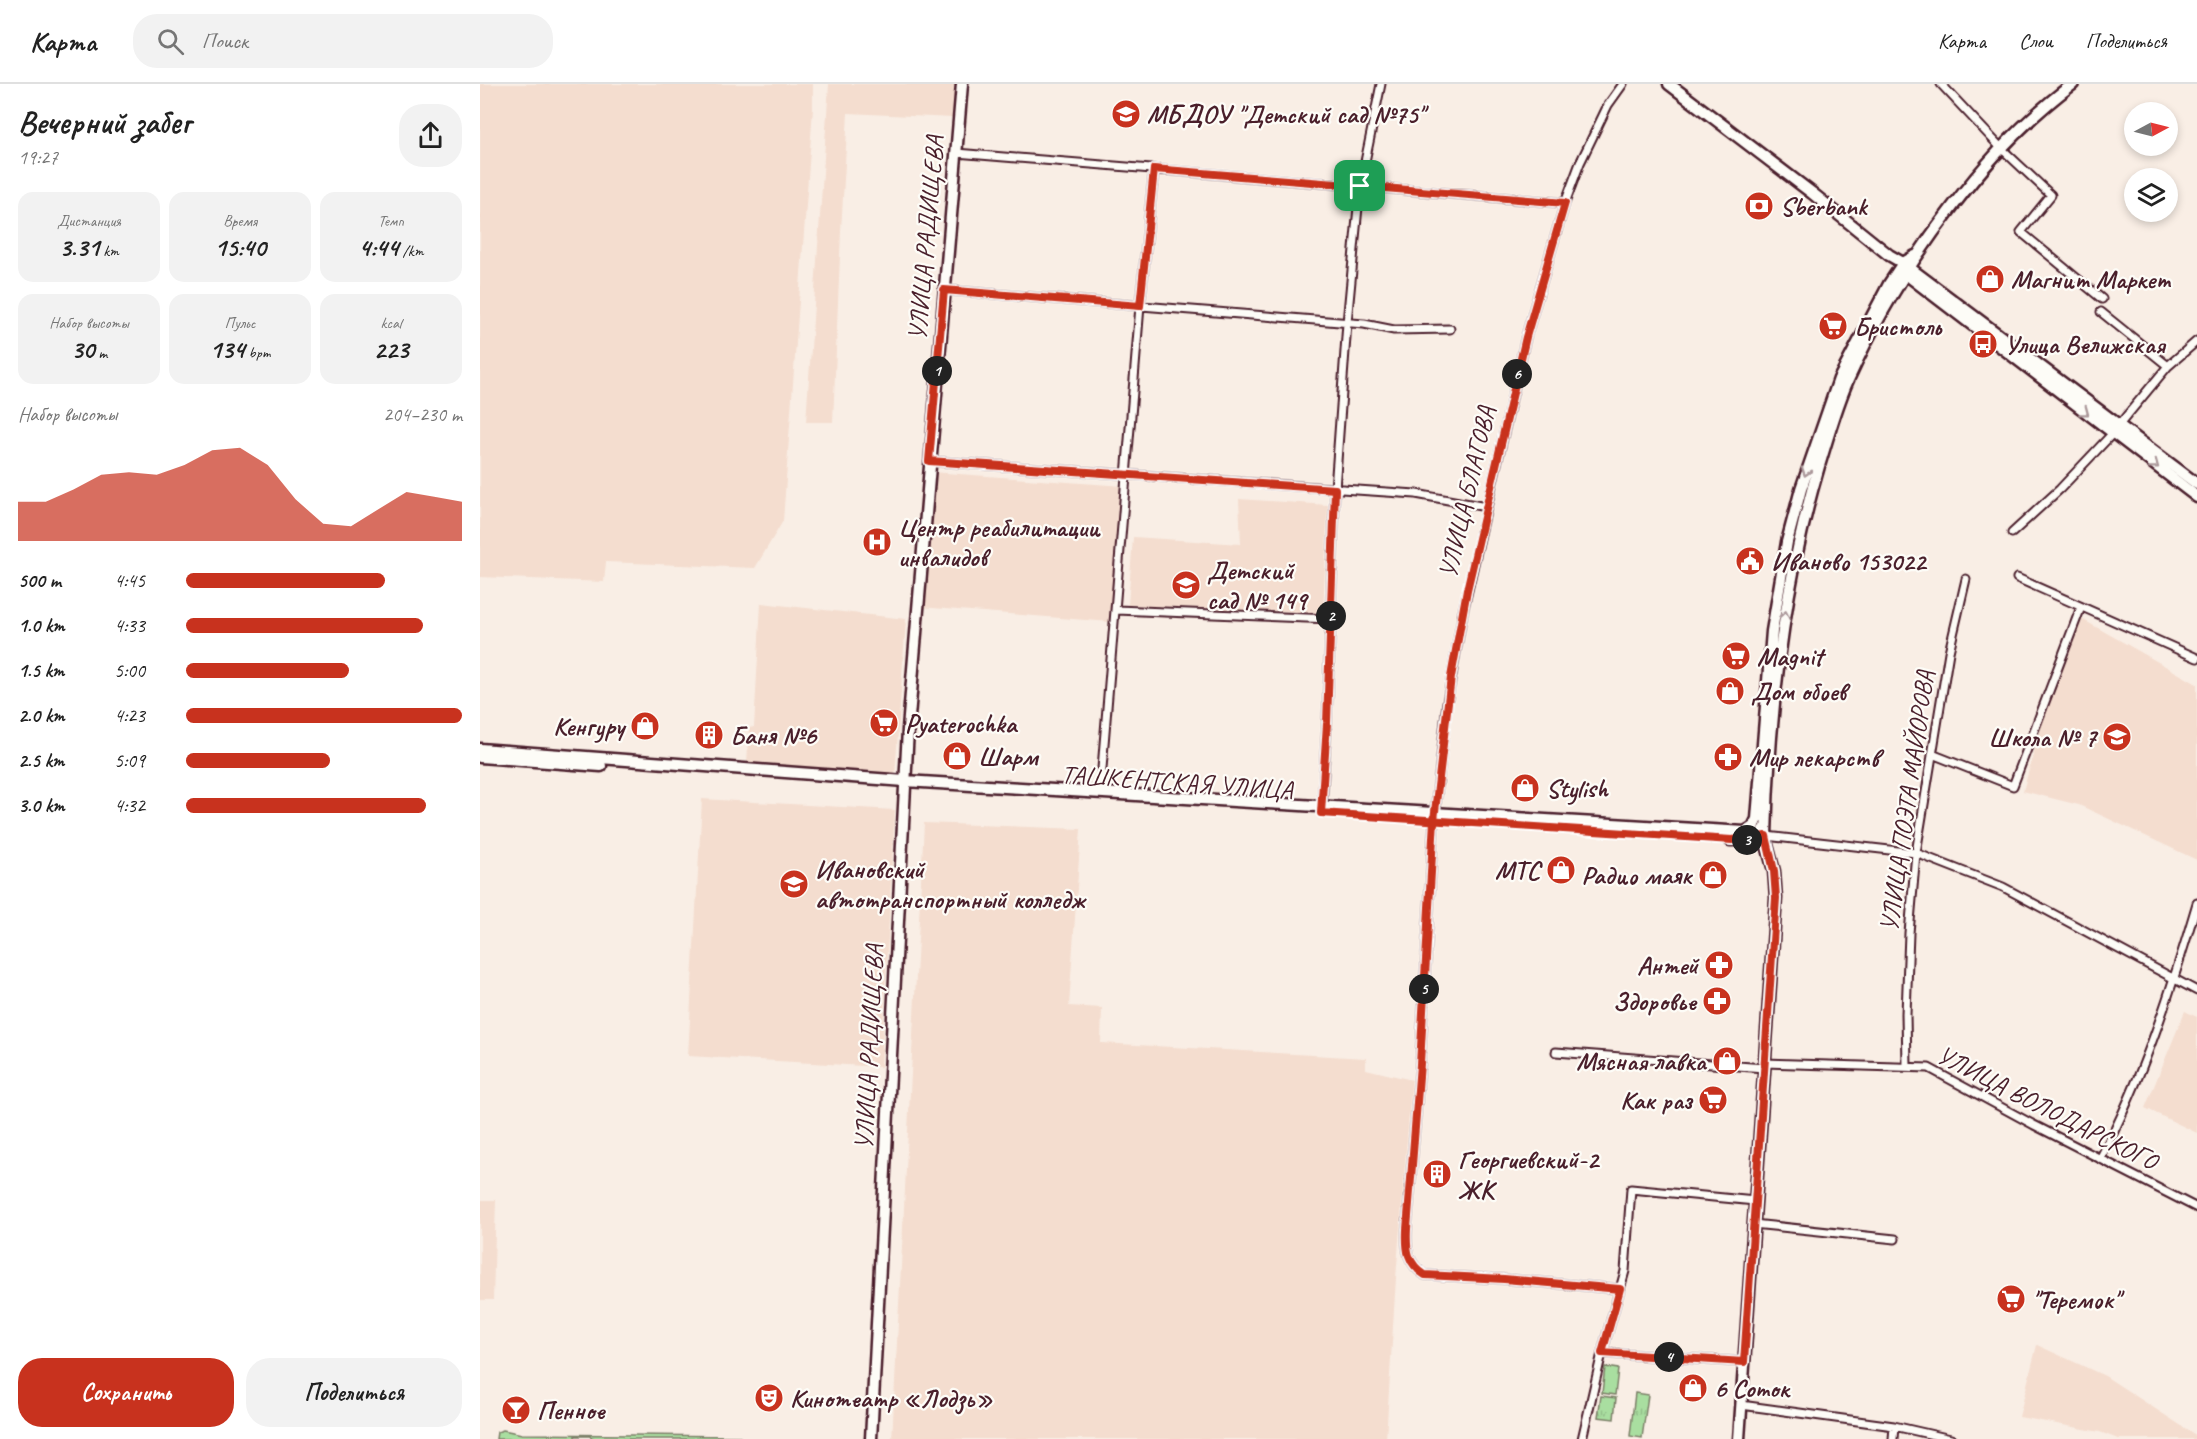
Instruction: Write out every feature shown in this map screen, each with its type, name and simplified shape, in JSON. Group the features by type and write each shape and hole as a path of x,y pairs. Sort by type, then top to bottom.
{"main road":[{"name":"УЛИЦА РАДИЩЕВА","path":"871,1439 905,784 929,461 962,84"},
{"path":"1669,84 1812,193 1904,268 2116,429 2197,497"},
{"path":"1738,1439 1776,898 1774,871 1763,826 1773,631 1792,521 1818,435 1839,379 1875,308 1980,171 2050,101 2073,84"},
{"path":"2116,429 2197,484"},
{"name":"ТАШКЕНТСКАЯ УЛИЦА","path":"480,749 905,784"},
{"name":"ТАШКЕНТСКАЯ УЛИЦА","path":"480,757 1749,839 1763,826"},
{"name":"ТАШКЕНТСКАЯ УЛИЦА","path":"1435,817 1739,833 1763,826"}],"street":[{"path":"1322,810 1335,489 1347,323 1360,186 1381,84"},
{"name":"УЛИЦА БЛАГОВА","path":"1620,1289 1425,1275 1414,1268 1407,1256 1407,1229 1435,817 1451,677 1467,590 1526,337 1565,203 1601,118 1623,84"},
{"path":"1941,84 2002,149 2051,195 2021,232 2102,299"},
{"path":"956,153 1565,203"},
{"path":"1100,796 1117,610 1140,306 1154,169"},
{"path":"944,290 1364,324 1394,330 1450,329"},
{"path":"2102,312 2168,366"},
{"path":"2012,533 2060,489 2116,429 2168,366 2197,341"},
{"path":"929,461 1416,494 1486,507"},
{"path":"2017,578 2197,658"},
{"name":"УЛИЦА ПОЭТА МАЙОРОВА","path":"1906,1066 1909,933 1916,853 1949,652 1966,579"},
{"path":"1932,754 2013,786 2081,607"},
{"path":"1117,610 1331,619"},
{"name":"ТАШКЕНТСКАЯ УЛИЦА","path":"1763,826 1916,853 2003,887 2197,991"},
{"path":"2100,1159 2143,1067 2174,980 2197,903"},
{"name":"УЛИЦА ВОЛОДАРСКОГО","path":"1556,1052 1764,1065 1929,1068 2034,1125 2197,1208"},
{"path":"1582,1439 1602,1353 1625,1271 1630,1189 1755,1201"},
{"path":"1754,1224 1895,1239"},
{"path":"1602,1353 1744,1362"},
{"path":"1741,1405 1914,1429 1951,1439"},
{"path":"1893,1439 1894,1426"}],"shaded area":[{"path":"480,84 813,84 783,521 755,568 606,562 604,582 480,577"},
{"path":"829,84 957,84 953,118 848,113 833,422 806,422"},
{"path":"931,472 1123,486 1111,622 920,607"},
{"path":"1239,499 1328,505 1323,613 1128,605 1133,537 1241,544"},
{"path":"761,603 906,619 895,775 747,764 749,728 754,727"},
{"name":"Школа № 7","path":"2073,614 2197,684 2197,860 2079,805 2023,791"},
{"name":"Ивановский автотранспортный колледж","path":"702,799 895,810 881,1067 688,1056"},
{"path":"924,823 1081,829 1069,1006 1102,1008 1101,1043 1366,1058 1366,1069 1412,1080 1386,1439 892,1439"},
{"path":"2185,1011 2197,1017 2197,1133 2145,1108"},
{"path":"480,1200 496,1200 493,1300 480,1300"},
{"path":"2037,1345 2105,1376 2197,1436 2197,1439 2118,1439 2100,1432 2019,1417"}],"green space":[{"path":"1605,1367 1618,1369 1615,1395 1602,1393"},
{"path":"1635,1393 1648,1395 1642,1438 1630,1436"},
{"path":"1601,1396 1616,1398 1614,1419 1598,1417"},
{"path":"503,1430 522,1434 738,1436 743,1439 592,1439 590,1436 575,1436 575,1439 496,1439 497,1432"}],"place":[{"name":"МБДОУ \"Детский сад №75\"","path":"1126,114"},
{"name":"Sberbank","path":"1759,206"},
{"name":"Магнит Маркет","path":"1990,279"},
{"name":"Бристоль","path":"1833,326"},
{"name":"Улица Велижская","path":"1983,344"},
{"name":"Центр реабилитации инвалидов","path":"877,542"},
{"name":"Иваново 153022","path":"1750,561"},
{"name":"Детский сад № 149","path":"1186,585"},
{"name":"Magnit","path":"1736,656"},
{"name":"Дом обоев","path":"1730,691"},
{"name":"Pyaterochka","path":"884,723"},
{"name":"Кенгуру","path":"645,726"},
{"name":"Баня №6","path":"709,735"},
{"name":"Школа № 7","path":"2117,737"},
{"name":"Шарм","path":"957,756"},
{"name":"Мир лекарств","path":"1728,757"},
{"name":"Stylish","path":"1525,788"},
{"name":"МТС","path":"1561,870"},
{"name":"Радио маяк","path":"1713,875"},
{"name":"Ивановский автотранспортный колледж","path":"794,884"},
{"name":"Антей","path":"1719,965"},
{"name":"Здоровье","path":"1717,1001"},
{"name":"Мясная лавка","path":"1727,1061"},
{"name":"Как раз","path":"1713,1100"},
{"name":"Георгиевский-2 ЖК","path":"1437,1174"},
{"name":"\"Теремок\"","path":"2011,1299"},
{"name":"6 Соток","path":"1693,1388"},
{"name":"Кинотеатр «Лодзь»","path":"769,1398"},
{"name":"Пенное","path":"516,1410"}],"route":[{"path":"1360,186 1154,169 1140,306 944,290 929,461 1335,489 1327,723 1321,813 1434,820 1732,840 1766,836 1774,871 1776,898 1744,1362 1602,1353 1620,1289 1425,1275 1414,1268 1407,1256 1434,820 1447,703 1467,590 1526,337 1565,203 1360,186"}]}
